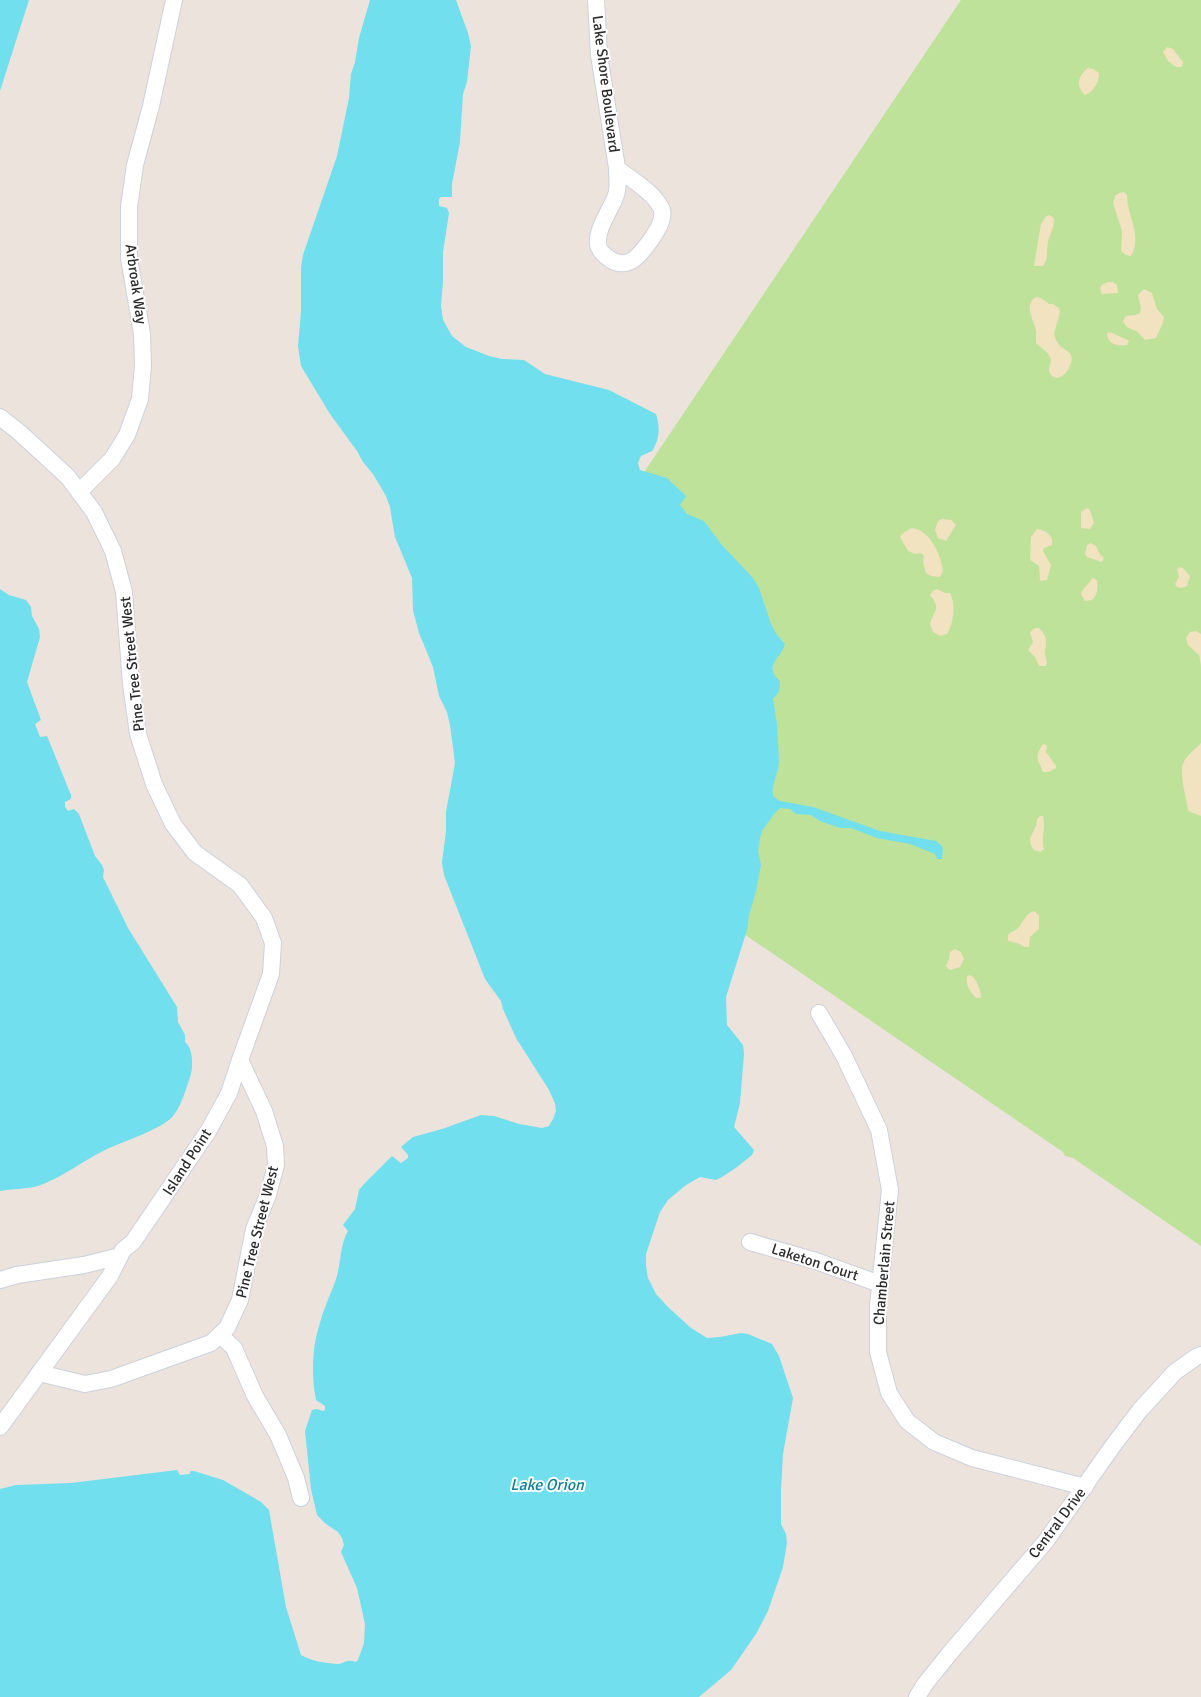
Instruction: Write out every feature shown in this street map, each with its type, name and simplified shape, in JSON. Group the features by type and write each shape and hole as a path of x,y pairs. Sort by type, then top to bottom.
{"street":[{"name":"Arbroak Way","path":"79,492 112,459 127,435 140,399 143,366 142,334 130,258 129,207 135,164 151,106 174,0"},
{"name":"Lake Shore Boulevard","path":"596,0 599,55 617,168 617,194 602,226 598,238 598,247 603,254 613,261 621,263 629,262 638,256 659,225 662,208 650,193 617,168"},
{"name":"Pine Tree Street West","path":"0,417 20,432 68,477 94,512 113,551 124,592 131,684 138,734 154,784 173,824 195,853 240,885 264,918 274,943 271,974 240,1060 264,1110 275,1146 276,1165 268,1195 254,1229 240,1300 227,1328 212,1343 111,1379 85,1384 39,1373"},
{"name":"Chamberlain Street","path":"819,1012 844,1056 879,1130 890,1190 878,1306 878,1352 889,1393 907,1421 934,1442 972,1458 1085,1487"},
{"name":"Island Point","path":"0,1427 110,1276 123,1250 133,1242 209,1130 229,1093 240,1060"},
{"name":"Laketon Court","path":"750,1242 816,1261 880,1284"},
{"path":"0,1280 84,1265 120,1256"},
{"path":"220,1334 234,1348 255,1396 278,1435 296,1478 301,1498"},
{"name":"Central Drive","path":"917,1697 950,1652 1046,1541 1140,1410 1175,1372 1201,1355"}],"green space":[{"path":"961,0 1201,0 1201,1246 1073,1158 1065,1156 1063,1152 463,742"}],"sand":[{"path":"1167,47 1173,49 1183,62 1182,67 1176,67 1168,61 1163,52"},
{"path":"1088,68 1099,73 1099,76 1093,89 1085,95 1080,88 1079,81 1082,74"},
{"path":"1124,192 1127,195 1135,233 1134,248 1131,256 1121,251 1122,231 1113,203 1115,196"},
{"path":"1050,215 1054,222 1048,242 1046,260 1043,266 1034,266 1041,224 1046,216"},
{"path":"1113,282 1117,285 1118,293 1102,294 1100,289 1102,285"},
{"path":"1144,289 1152,293 1157,309 1164,317 1156,338 1145,340 1123,321 1126,316 1140,313 1141,308 1138,295"},
{"path":"1036,297 1059,308 1060,312 1054,334 1059,345 1071,355 1072,359 1069,368 1059,377 1051,375 1049,370 1050,357 1036,343 1036,331 1030,312 1030,304"},
{"path":"1110,332 1129,341 1127,345 1117,345 1111,342 1107,337 1107,333"},
{"path":"1087,508 1090,510 1094,523 1090,529 1081,528 1081,512"},
{"path":"942,519 951,520 956,525 946,541 938,538 935,530 938,521"},
{"path":"911,528 918,529 924,533 933,544 942,565 943,571 940,577 931,576 926,573 923,562 924,556 921,553 915,554 908,551 900,537"},
{"path":"1037,529 1049,534 1052,539 1052,545 1044,548 1043,551 1051,565 1047,580 1040,581 1039,566 1030,560 1031,537"},
{"path":"1091,543 1096,546 1104,558 1102,562 1087,557 1085,554 1087,545"},
{"path":"1180,567 1190,576 1187,586 1182,588 1177,587 1175,584 1179,577 1177,569"},
{"path":"1092,578 1097,580 1096,593 1092,600 1085,601 1081,594"},
{"path":"937,589 950,593 954,608 953,619 947,634 940,636 933,632 930,624 936,606 930,595"},
{"path":"1035,628 1039,628 1046,639 1046,666 1039,666 1035,657 1028,650 1033,642 1030,632"},
{"path":"1196,631 1201,634 1201,666 1199,655 1188,645 1186,638 1190,632"},
{"path":"1201,743 1201,816 1188,811 1182,768 1188,755"},
{"path":"1043,744 1047,745 1046,752 1056,766 1056,768 1049,772 1043,772 1038,758 1038,752"},
{"path":"1043,816 1044,820 1044,849 1040,852 1034,850 1030,841 1037,819"},
{"path":"1034,911 1039,915 1039,929 1030,937 1029,947 1008,941 1009,934 1019,927 1028,914"},
{"path":"955,949 961,952 964,959 960,967 950,970 946,966 950,952"},
{"path":"970,975 978,985 981,998 976,998 969,988 967,976"}],"water":[{"path":"0,0 29,0 0,91"},
{"name":"Lake Orion","path":"370,0 456,0 468,33 471,46 467,82 463,94 460,142 452,184 452,197 441,197 439,199 439,206 447,208 449,213 443,252 441,306 443,320 452,336 466,347 489,356 502,359 524,360 545,374 609,390 656,414 659,428 657,442 652,451 641,456 638,463 640,470 667,478 686,496 680,505 687,514 704,521 721,544 753,578 759,588 771,624 785,644 773,666 775,675 780,681 780,687 773,699 777,724 779,761 773,787 773,796 780,801 813,807 880,831 936,841 943,847 942,859 937,859 935,854 910,844 877,838 851,828 840,828 820,821 811,815 796,814 790,809 780,808 774,814 762,831 760,838 758,851 761,865 756,891 747,930 726,997 727,1025 743,1045 744,1054 740,1103 734,1127 754,1150 752,1155 722,1177 716,1180 700,1177 686,1185 668,1200 660,1212 646,1254 648,1278 656,1294 691,1328 707,1338 741,1333 772,1344 779,1356 793,1398 783,1454 781,1524 786,1534 787,1543 783,1567 768,1611 756,1634 731,1670 699,1697 0,1697 0,1489 16,1485 71,1483 177,1470 180,1475 190,1474 190,1471 194,1471 223,1480 261,1502 269,1510 286,1607 301,1655 314,1660 337,1664 347,1661 356,1662 358,1660 364,1643 365,1624 357,1588 341,1552 344,1545 342,1538 338,1532 317,1515 311,1489 305,1431 312,1410 325,1410 325,1406 316,1400 313,1381 314,1351 317,1332 337,1276 342,1247 348,1231 343,1225 355,1209 359,1190 392,1156 401,1163 408,1158 408,1155 401,1147 413,1137 481,1115 494,1116 519,1124 542,1128 549,1126 556,1111 555,1103 549,1090 516,1038 501,1001 485,979 444,875 442,862 446,831 446,812 455,763 450,725 447,712 439,696 433,667 419,633 413,610 412,578 395,537 390,507 373,474 330,414 301,366 298,346 303,255 337,156 349,98 351,74"},
{"path":"0,589 9,595 26,600 31,607 32,616 39,629 40,637 27,682 41,720 35,724 40,737 47,736 71,795 71,799 65,802 65,807 68,811 74,809 79,814 95,856 104,870 103,877 128,928 177,1007 178,1022 185,1035 185,1042 190,1048 192,1062 191,1074 181,1102 176,1112 168,1121 105,1150 47,1183 33,1187 0,1191"}]}
